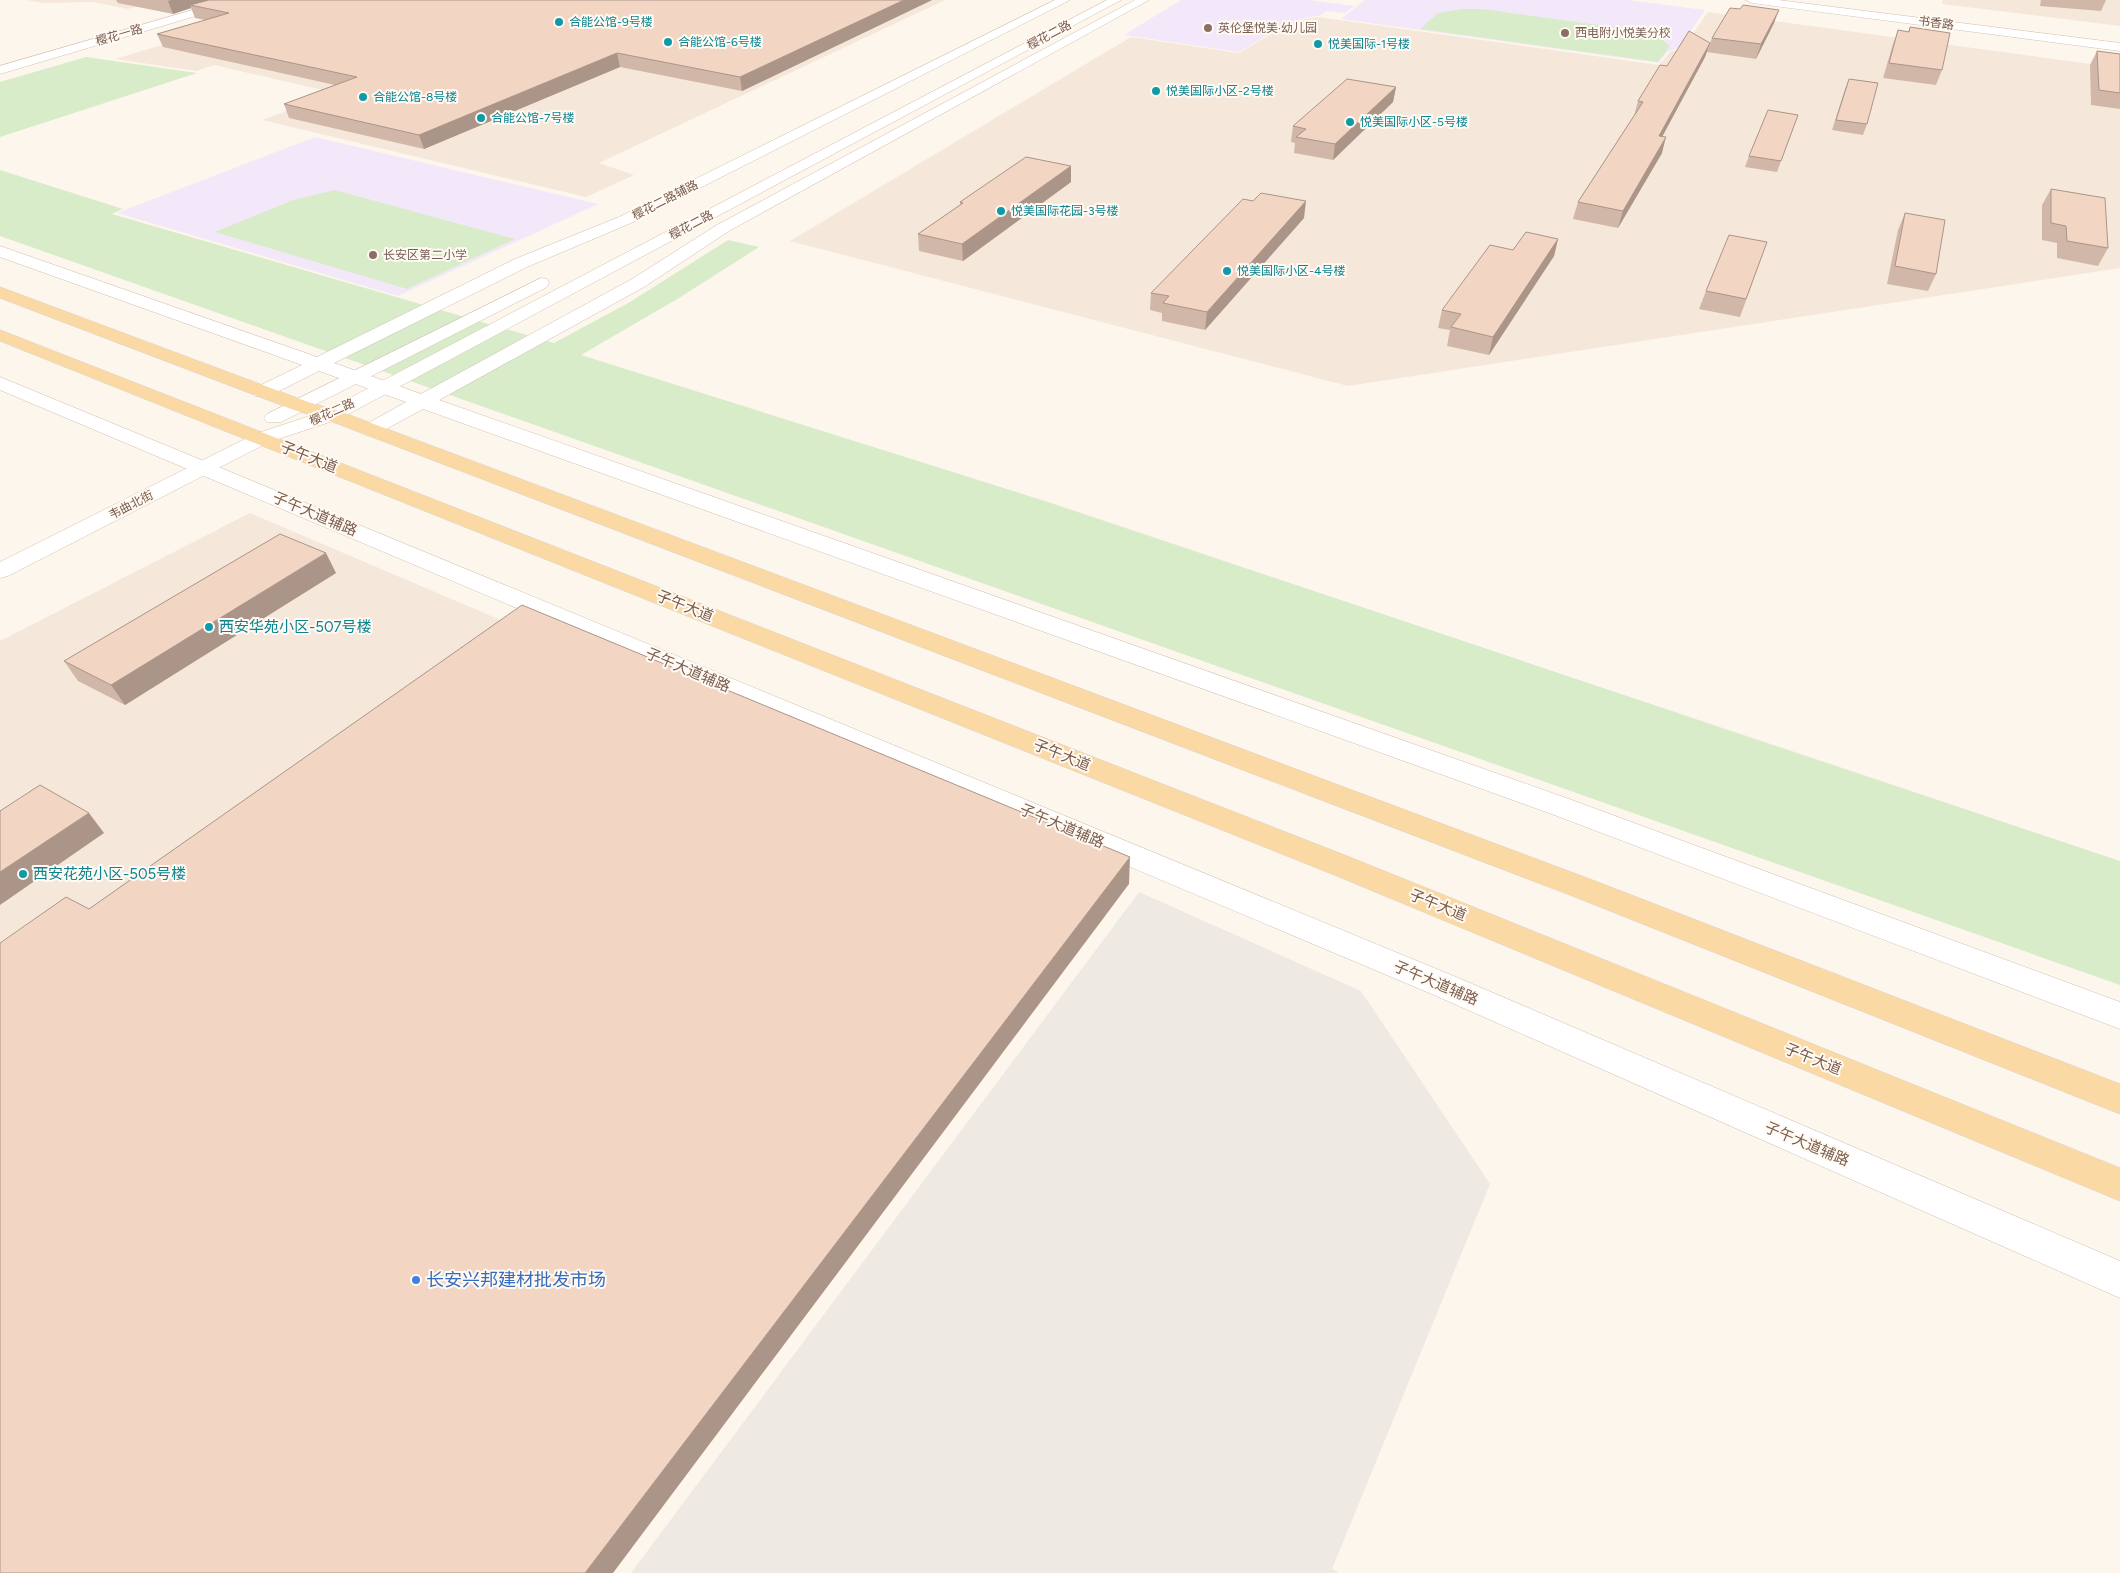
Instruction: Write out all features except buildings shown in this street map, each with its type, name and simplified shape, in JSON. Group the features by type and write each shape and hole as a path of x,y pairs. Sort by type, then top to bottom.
{"main road":[{"path":"0,292 262,392 332,415 1585,889 2120,1099"},
{"name":"子午大道","path":"0,335 1332,862 2120,1185"}],"street":[{"name":"樱花一路","path":"0,70 239,0"},
{"name":"樱花二路辅路","path":"262,392 521,263 625,220 1064,0"},
{"name":"樱花二路","path":"744,178 1089,0"},
{"name":"樱花二路","path":"253,435 332,415 1115,0"},
{"path":"370,430 638,283 722,228 1143,0"},
{"name":"书香路","path":"1752,0 2120,47"},
{"name":"书香路","path":"1788,0 2120,42"},
{"path":"0,251 1559,806 2120,1016"},
{"name":"樱花二路","path":"253,435 301,406 558,274"},
{"name":"子午大道辅路","path":"0,383 1445,986 2120,1280"},
{"name":"韦曲北街","path":"0,571 195,464 253,435"},
{"name":"韦曲北街","path":"0,552 195,464"}],"shaded area":[{"path":"27,0 161,0 128,9 93,2 43,3"},
{"path":"312,0 945,0 599,163 634,175 586,197 262,120 336,93 214,65 196,71 115,59"},
{"name":"英伦堡悦美·幼儿园","path":"1181,0 1309,0 1354,6 1346,13 1326,11 1321,15 1292,21 1239,52 1124,35"},
{"name":"西电附小悦美分校","path":"1365,0 1628,0 1705,10 1680,47 1667,52 1659,63 1341,19"},
{"path":"1943,0 2120,0 2120,26 1942,4"},
{"path":"1708,12 2120,68 2120,268 1348,386 790,241 1131,37 1239,53 1294,21 1318,17 1659,65 1670,52 1682,49"},
{"name":"长安区第二小学","path":"315,137 598,204 398,296 117,213"},
{"path":"250,513 524,630 113,925 61,900 0,942 0,641"},
{"path":"1139,892 1361,991 1490,1184 1332,1569 1339,1573 631,1573"}],"green space":[{"path":"1462,9 1482,9 1642,31 1659,37 1670,46 1658,62 1420,29 1438,13"},
{"path":"86,57 197,73 0,137 0,82"},
{"path":"0,170 123,209 112,214 554,343 630,302 728,240 759,247 679,298 581,355 1048,502 2120,861 2120,985 0,236"},
{"path":"335,190 515,239 407,289 215,232 293,200"}],"place":[{"name":"合能公馆-9号楼","path":"559,22"},
{"name":"英伦堡悦美·幼儿园","path":"1208,28"},
{"name":"西电附小悦美分校","path":"1565,33"},
{"name":"合能公馆-6号楼","path":"668,42"},
{"name":"悦美国际-1号楼","path":"1318,44"},
{"name":"悦美国际小区-2号楼","path":"1156,91"},
{"name":"合能公馆-8号楼","path":"363,97"},
{"name":"合能公馆-7号楼","path":"481,118"},
{"name":"悦美国际小区-5号楼","path":"1350,122"},
{"name":"悦美国际花园-3号楼","path":"1001,211"},
{"name":"长安区第二小学","path":"373,255"},
{"name":"悦美国际小区-4号楼","path":"1227,271"},
{"name":"西安华苑小区-507号楼","path":"209,627"},
{"name":"西安花苑小区-505号楼","path":"23,874"},
{"name":"长安兴邦建材批发市场","path":"416,1280"}]}
